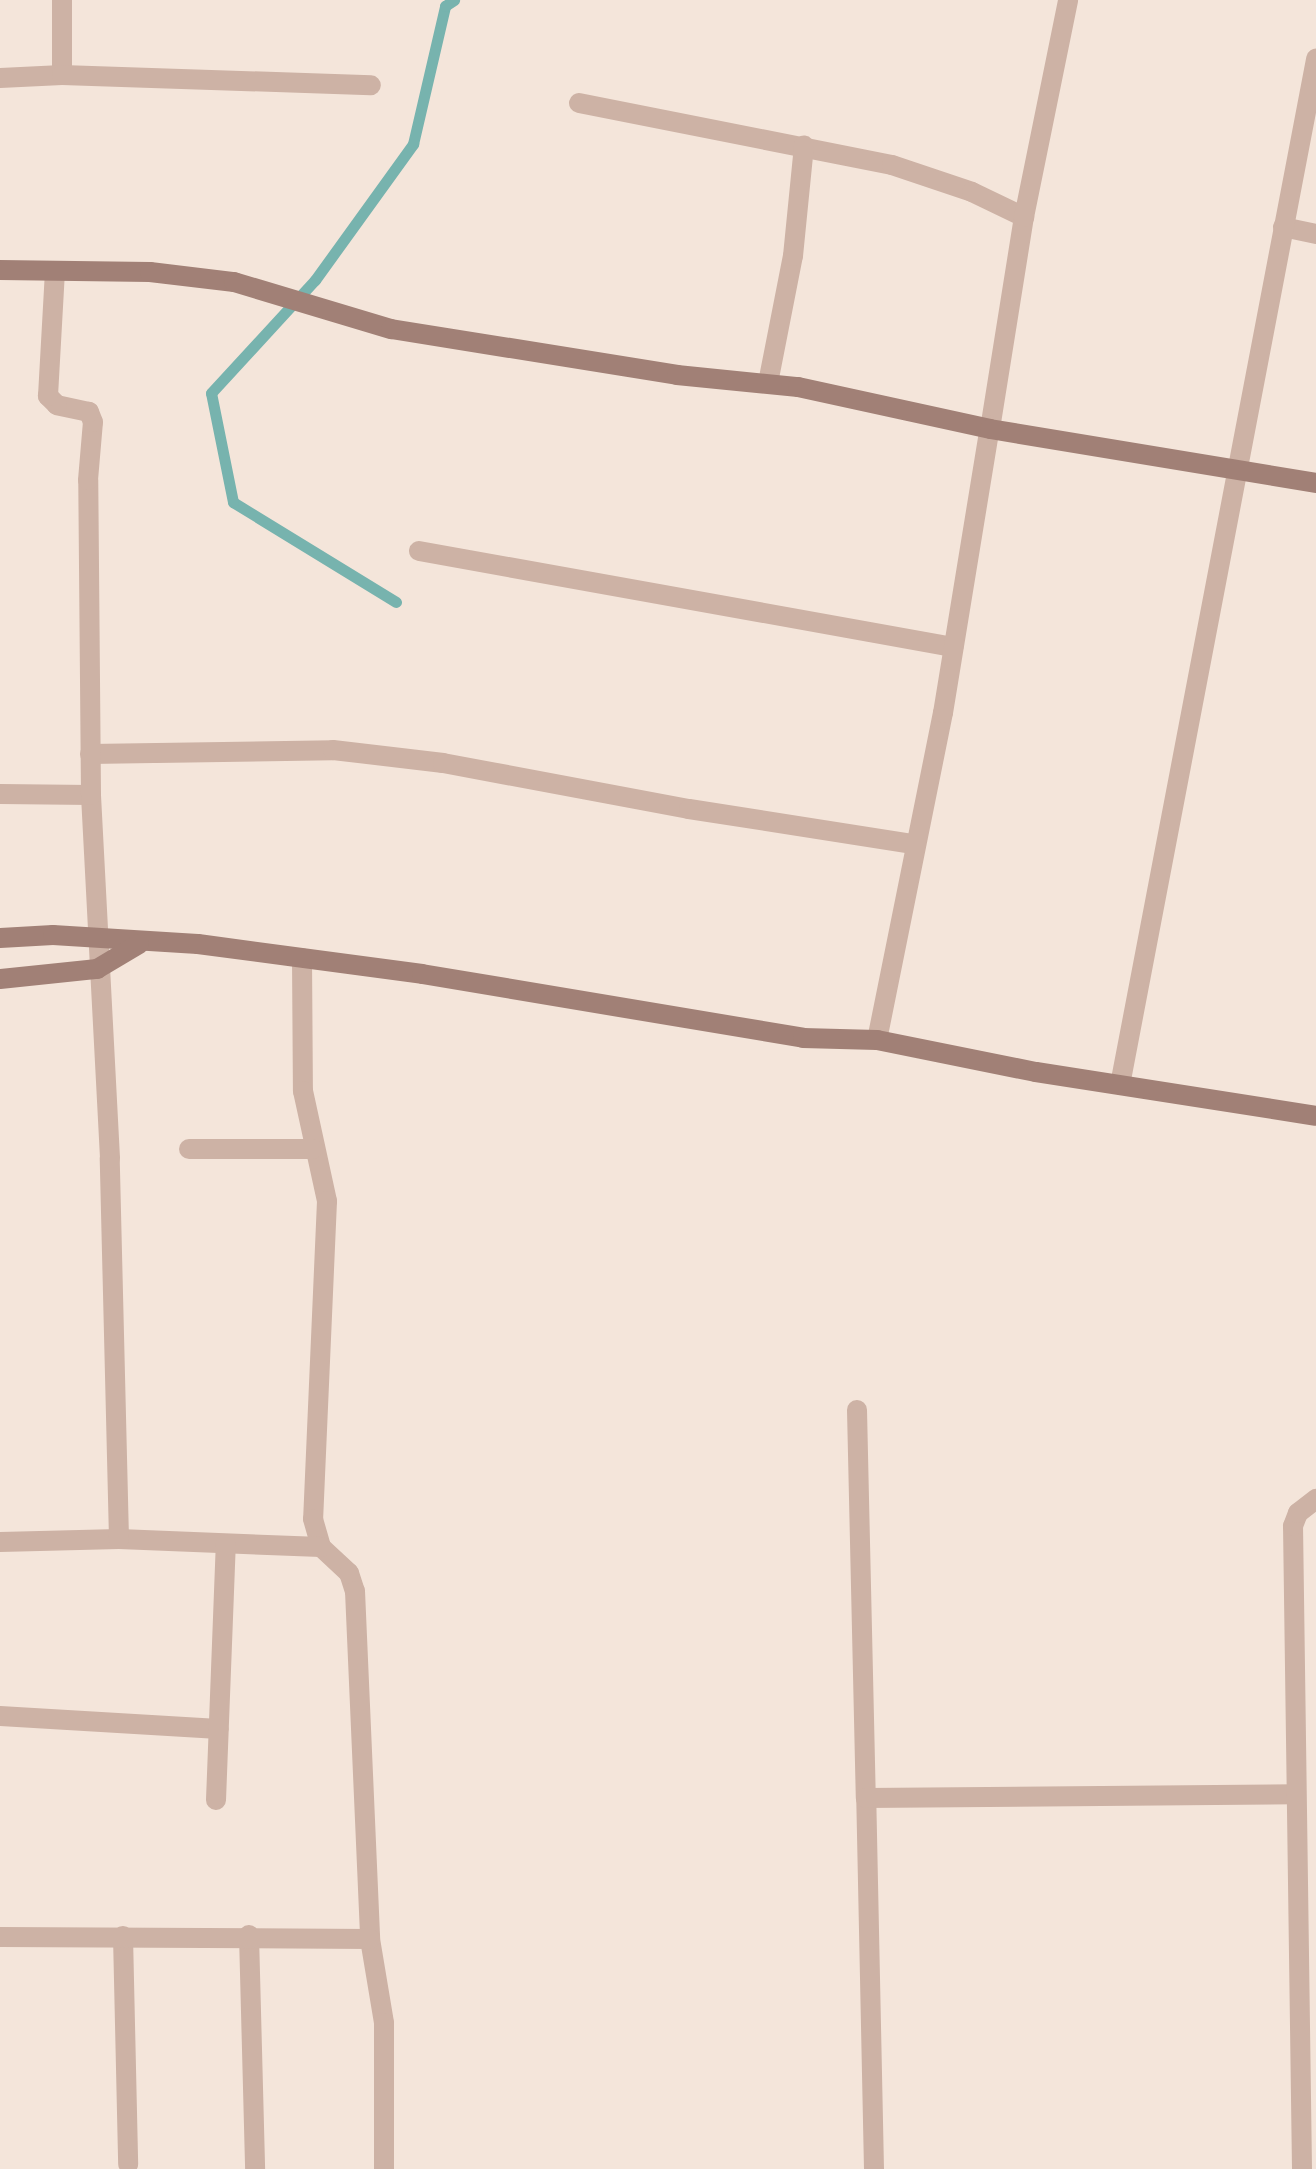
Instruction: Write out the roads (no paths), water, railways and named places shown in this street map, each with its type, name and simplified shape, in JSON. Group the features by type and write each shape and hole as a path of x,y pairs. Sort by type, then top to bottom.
{"street":[{"path":"62,0 62,75"},
{"path":"877,1040 953,647 1024,217 1068,0"},
{"path":"1120,1085 1180,759 1241,471 1316,59"},
{"path":"0,78 62,75 371,85"},
{"path":"579,103 892,165 972,192 1024,217"},
{"path":"768,383 793,256 804,146"},
{"path":"1283,227 1316,234"},
{"path":"0,270 150,272 234,282 391,329 677,375 768,383 990,427 1316,483"},
{"path":"55,271 48,396 57,405 89,412 93,422 88,480 90,754 97,969 110,1158 119,1539"},
{"path":"419,551 953,647"},
{"path":"90,754 333,750 443,763 689,809 913,844"},
{"path":"0,794 91,795"},
{"path":"0,938 96,938 139,944 198,944 422,974 803,1038 877,1040 1120,1085 1316,1116"},
{"path":"0,979 97,969 139,944"},
{"path":"302,958 303,1091 313,1149 327,1201 313,1519 321,1547 349,1573 355,1591 370,1939 384,2023 384,2169"},
{"path":"189,1149 313,1149"},
{"path":"857,1410 874,2169"},
{"path":"1316,1499 1298,1513 1293,1526 1302,2169 1316,2168"},
{"path":"0,1542 119,1539 321,1547"},
{"path":"216,1800 226,1544"},
{"path":"0,1716 219,1729"},
{"path":"866,1798 1295,1794"},
{"path":"0,1937 249,1935 370,1939"},
{"path":"249,1935 255,2169"},
{"path":"123,1936 128,2164"}],"waterway":[{"path":"396,602 233,502 211,393 315,280 413,144 445,6 454,0"}]}
